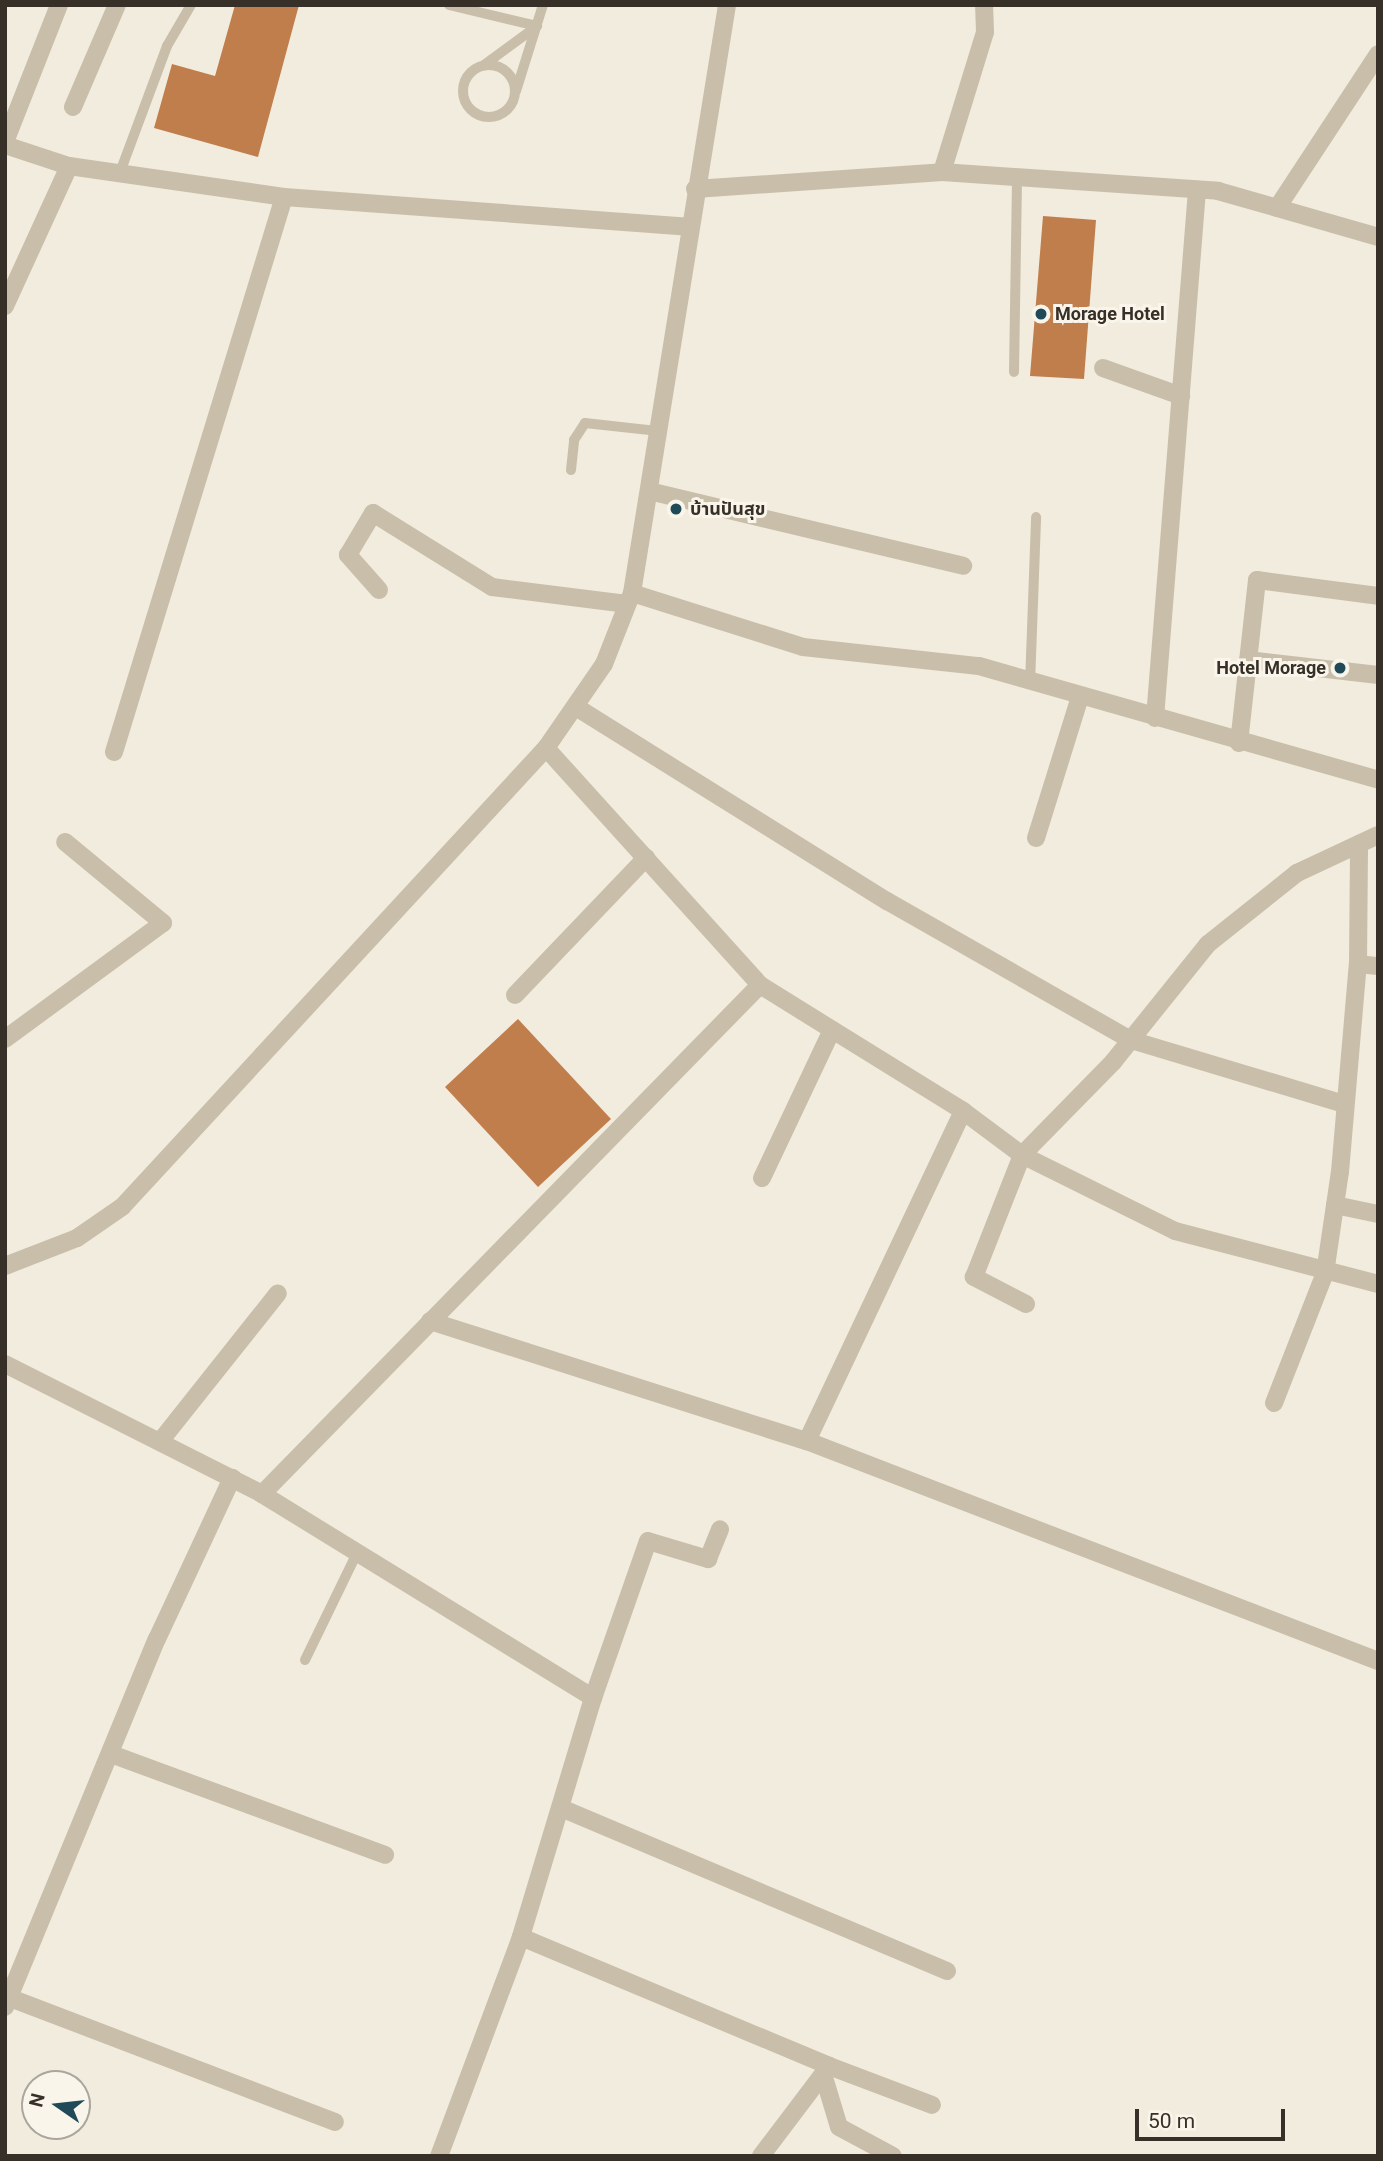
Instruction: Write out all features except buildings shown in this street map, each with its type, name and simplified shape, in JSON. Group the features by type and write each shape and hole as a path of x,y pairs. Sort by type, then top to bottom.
{"street":[{"path":"59,5 5,143 69,166 284,197 688,227"},
{"path":"73,107 117,5"},
{"path":"5,1266 77,1238 122,1207 546,748 604,664 629,599 649,491 688,227 727,5"},
{"path":"942,172 985,32 984,5"},
{"path":"1277,208 1378,54"},
{"path":"5,306 69,166"},
{"path":"695,189 942,172 1017,174 1198,190 1277,208 1378,237"},
{"path":"1155,718 1198,190"},
{"path":"114,752 284,197"},
{"path":"1103,368 1181,396"},
{"path":"649,491 962,566"},
{"path":"379,590 348,555 373,513 492,587 629,599 803,647 979,666 1030,684 1378,780"},
{"path":"1239,743 1257,580 1378,596"},
{"path":"1248,660 1378,675"},
{"path":"1036,838 1080,697"},
{"path":"576,707 887,901 1131,1040 1344,1104"},
{"path":"546,748 760,985 831,1032 963,1111 1022,1155 1175,1231 1325,1273 1378,1284"},
{"path":"1026,1304 974,1277 1022,1155 1055,1128 1131,1040 1208,944 1297,873 1378,835"},
{"path":"5,1039 163,923 65,842"},
{"path":"1274,1403 1325,1273 1335,1205 1358,964 1359,844"},
{"path":"515,995 646,859"},
{"path":"1358,964 1378,966"},
{"path":"262,1494 760,985"},
{"path":"762,1178 831,1032"},
{"path":"807,1441 963,1111"},
{"path":"1335,1205 1378,1214"},
{"path":"162,1439 278,1293"},
{"path":"430,1321 807,1441 1378,1661"},
{"path":"5,1364 162,1439 262,1494 593,1699"},
{"path":"232,1478 7,2000 335,2122"},
{"path":"439,2156 520,1937 593,1699 648,1541 708,1559 720,1529"},
{"path":"111,1754 385,1856"},
{"path":"561,1808 947,1971"},
{"path":"520,1937 826,2070 932,2105"},
{"path":"761,2156 826,2070"},
{"path":"826,2070 839,2127 893,2156"}],"lane":[{"path":"119,174 167,46 191,5"},
{"path":"449,5 537,26"},
{"path":"537,26 465,81 470,109 496,116 515,93 537,26 543,5"},
{"path":"484,65 509,74 515,93"},
{"path":"1014,372 1017,174"},
{"path":"571,470 574,440 585,423 657,431"},
{"path":"1030,684 1036,517"},
{"path":"305,1660 357,1553"}],"place":[{"name":"Morage Hotel","path":"1041,314"},
{"name":"บ้านปันสุข","path":"676,509"},
{"name":"Hotel Morage","path":"1340,668"}]}
